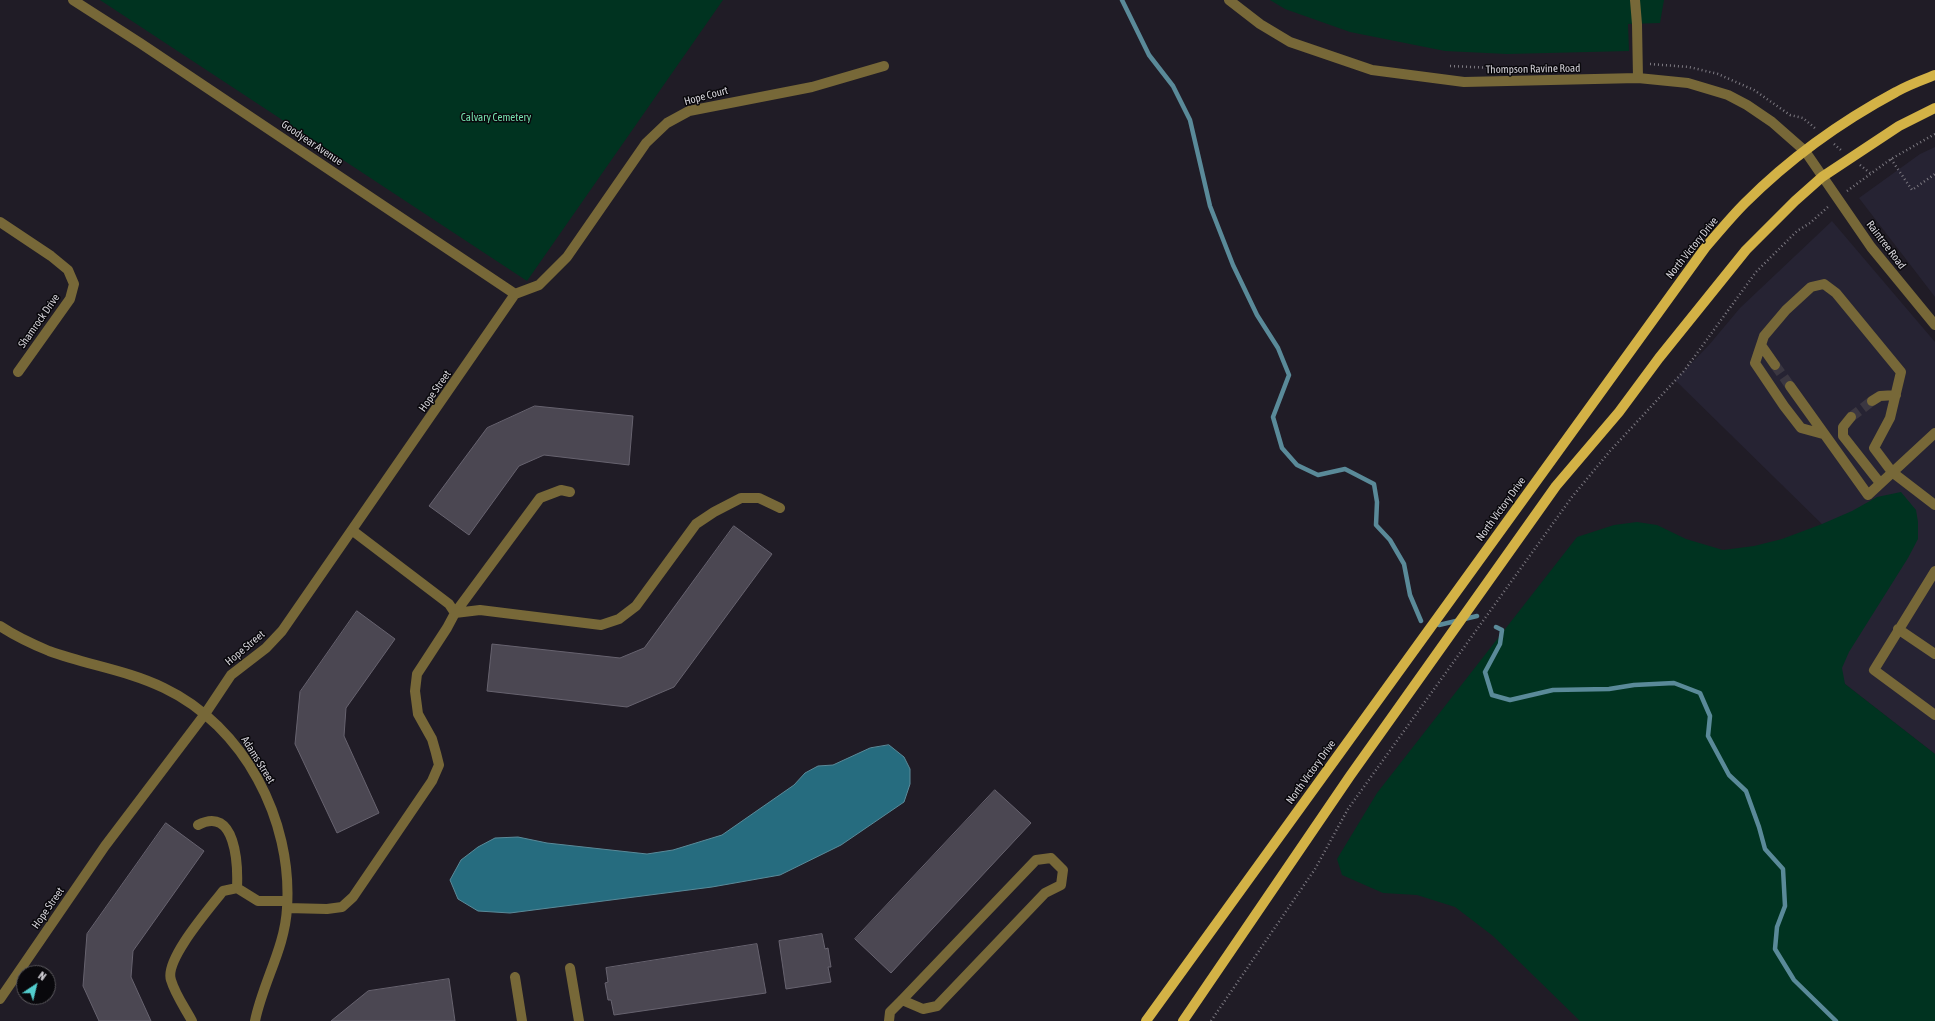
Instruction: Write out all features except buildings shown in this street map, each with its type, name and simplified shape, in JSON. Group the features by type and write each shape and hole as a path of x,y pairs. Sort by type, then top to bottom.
{"main road":[{"name":"North Victory Drive","path":"1146,1021 1705,248 1745,203 1776,174 1805,151 1897,91 1935,75"},
{"path":"1183,1021 1350,776 1556,486 1618,412 1659,358 1746,250 1795,201 1822,177 1850,157 1899,126 1935,108"}],"street":[{"name":"Goodyear Avenue","path":"73,0 154,52 516,294"},
{"name":"Thompson Ravine Road","path":"1229,0 1260,24 1290,42 1372,70 1464,82 1638,78 1688,82 1728,95 1747,105 1767,119 1805,151 1822,177"},
{"path":"1635,0 1638,78"},
{"name":"Hope Court","path":"516,294 538,285 567,256 646,143 667,123 690,110 812,86 884,66"},
{"name":"Raintree Road","path":"1822,177 1871,248 1935,325"},
{"name":"Shamrock Drive","path":"0,222 68,270 74,284 70,299 18,372"},
{"path":"1823,434 1801,428 1755,363 1764,336 1786,310 1810,287 1824,284 1836,293 1901,372 1890,418 1874,448 1892,472 1935,505"},
{"name":"Hope Street","path":"0,999 105,846 205,714 231,675 266,648 282,630 353,531 516,294"},
{"path":"1761,345 1775,365"},
{"path":"1790,386 1868,495 1935,433"},
{"path":"1872,401 1880,396 1896,396"},
{"path":"1851,417 1843,427 1843,436 1880,483"},
{"path":"192,1021 170,979 170,966 177,952 223,891 237,888 258,901 327,909 342,907 353,897 432,781 439,765 432,739 418,714 414,690 417,674 448,628 455,612 540,498 561,490 570,492"},
{"path":"455,612 480,610 601,625 619,619 636,606 696,524 714,512 741,498 759,498 780,508"},
{"path":"353,531 449,604 455,612"},
{"path":"1935,571 1874,670 1935,715"},
{"name":"Adams Street","path":"0,626 49,651 129,674 165,688 205,714 234,743 261,784 280,831 287,869 287,904 282,944 257,1010 255,1021"},
{"path":"1898,630 1935,654"},
{"path":"198,825 204,822 218,822 229,831 235,848 237,888"},
{"path":"889,1021 890,1012 1036,860 1051,858 1063,870 1061,885 1044,893 937,1006 923,1009 902,1000"},
{"path":"570,968 579,1021"},
{"path":"515,976 522,1021"}],"path":[{"path":"1638,64 1663,64 1689,67 1718,74 1754,90 1790,115 1803,118 1870,173"},
{"path":"1448,66 1495,68"},
{"path":"1211,1021 1315,869 1348,810 1572,498 1610,451 1684,371 1756,272 1797,231 1810,223 1837,198 1891,159 1935,134"},
{"path":"1891,159 1912,190 1935,174"}],"shaded area":[{"path":"1935,147 1935,297 1859,198 1920,154"},
{"path":"1832,221 1935,342 1935,754 1822,666 1879,580 1675,380 1709,345 1740,308"}],"green space":[{"name":"Calvary Cemetery","path":"100,0 723,0 527,281"},
{"path":"1270,0 1664,0 1660,23 1628,24 1629,51 1507,54 1445,51 1350,32 1285,9"},
{"path":"1901,492 1916,510 1918,539 1908,558 1849,652 1842,668 1845,684 1935,754 1935,1021 1580,1021 1493,936 1455,907 1417,895 1383,893 1342,875 1337,859 1377,793 1577,537 1614,525 1637,522 1657,525 1686,539 1723,550 1754,546 1782,539 1822,524 1852,511 1877,497"}],"water":[{"path":"889,745 904,757 910,769 910,784 904,802 841,845 780,875 712,887 510,913 478,911 458,899 450,880 461,860 478,847 495,838 518,837 547,843 647,854 673,850 722,835 794,785 805,773 818,766 833,765 870,748"}],"waterway":[{"path":"1122,0 1149,55 1173,86 1190,120 1210,206 1233,265 1257,315 1278,348 1289,375 1273,417 1282,448 1297,465 1318,475 1345,469 1374,484 1377,502 1376,525 1390,540 1404,564 1410,595 1421,621"},
{"path":"1434,623 1439,625 1477,616"},
{"path":"1496,627 1502,630 1500,644 1485,672 1492,695 1510,700 1553,690 1609,689 1634,685 1674,683 1700,693 1710,716 1708,736 1729,775 1746,791 1765,849 1783,869 1785,906 1777,927 1775,949 1794,980 1836,1021"}],"tunnel":[{"path":"1775,365 1790,386"},
{"path":"1851,417 1872,401"}]}
